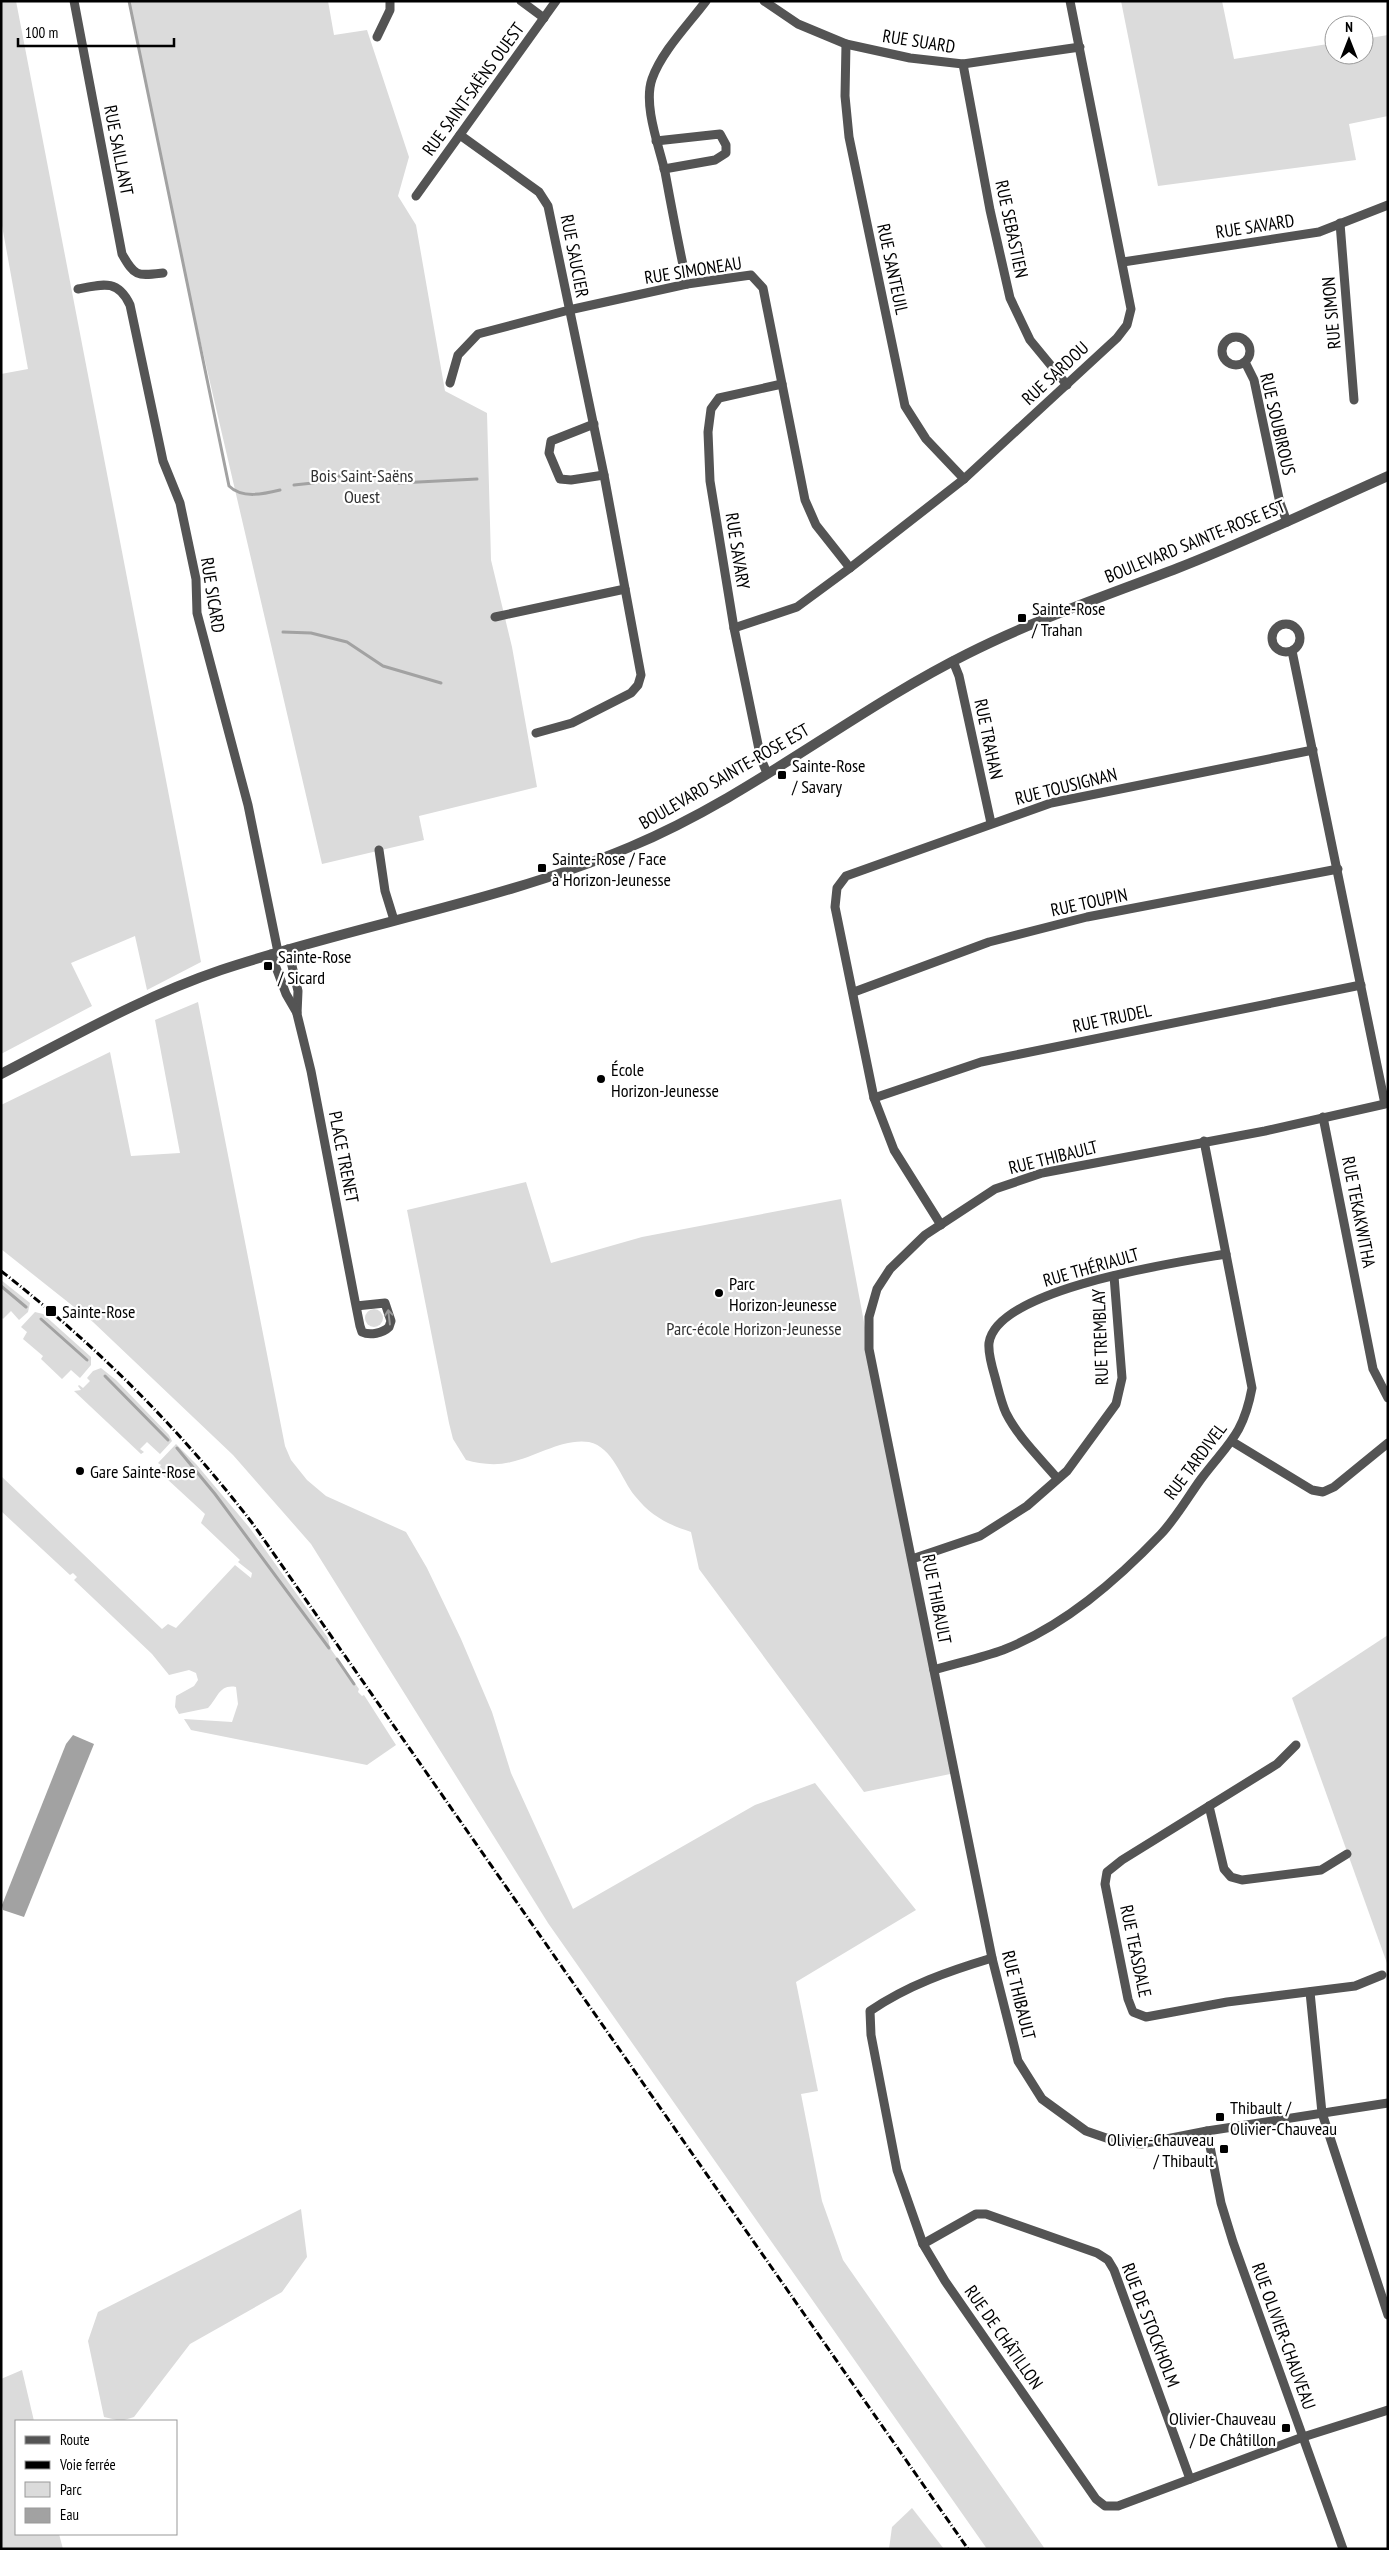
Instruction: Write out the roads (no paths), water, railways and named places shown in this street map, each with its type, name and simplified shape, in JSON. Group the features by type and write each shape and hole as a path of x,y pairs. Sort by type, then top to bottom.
{"street":[{"name":"RUE SAILLANT","path":"74,1 122,254 132,272 141,276 163,273"},
{"path":"377,37 390,10 390,1"},
{"path":"522,1 544,18"},
{"name":"RUE SAINT-SAËNS OUEST","path":"416,196 556,1"},
{"path":"687,284 664,169 656,141 651,105 652,80 667,53 706,1"},
{"name":"RUE SUARD","path":"764,1 798,24 846,44 910,58 963,64 1080,47"},
{"name":"RUE SARDOU","path":"734,628 797,607 850,568 964,480 1067,385 1127,325 1131,309 1123,262 1070,1"},
{"name":"RUE SANTEUIL","path":"846,44 845,96 849,137 905,406 926,439 964,480"},
{"name":"RUE SEBASTIEN","path":"963,64 990,210 1010,298 1030,340 1067,385"},
{"path":"656,141 720,134 726,145 726,153 715,160 664,169"},
{"name":"RUE SAUCIER","path":"460,135 539,192 548,206 594,424 641,675 638,685 631,693 572,723 536,733"},
{"name":"RUE SAVARD","path":"1123,262 1319,232 1388,205"},
{"name":"RUE SIMON","path":"1340,223 1354,400"},
{"name":"RUE SIMONEAU","path":"450,383 458,355 478,334 569,310 687,284 751,275 763,288 805,500 816,525 850,568"},
{"name":"RUE SICARD","path":"78,289 99,284 114,286 125,294 130,305 163,461 180,503 196,579 197,613 248,805 279,951"},
{"name":"RUE SOUBIROUS","path":"1245,362 1254,380 1278,496 1287,522"},
{"name":"RUE SAVARY","path":"767,773 760,760 734,628 710,481 708,432 711,410 719,398 782,384"},
{"path":"594,424 551,441 549,453 560,479 571,480 604,475"},
{"name":"BOULEVARD SAINTE-ROSE EST","path":"1,1074 145,1000 214,973 279,951 543,879 626,849 678,824 767,773 874,706 953,661 1021,630 1210,555 1388,476"},
{"path":"495,617 625,589"},
{"path":"1292,651 1361,985"},
{"name":"RUE TRAHAN","path":"953,661 959,676 991,823"},
{"name":"RUE TOUSIGNAN","path":"941,1225 894,1150 874,1098 854,992 835,907 837,888 846,876 991,823 1065,800 1313,750"},
{"path":"379,850 385,891 394,920"},
{"name":"RUE TOUPIN","path":"854,992 989,942 1069,922 1338,869"},
{"name":"PLACE TRENET","path":"279,951 286,994 297,1014 311,1071 360,1328 364,1333 383,1331 389,1328 390,1321 385,1303 356,1306"},
{"name":"PLACE TRENET","path":"279,951 298,991 297,1014"},
{"name":"RUE TRUDEL","path":"874,1098 981,1062 1361,985"},
{"name":"RUE THIBAULT","path":"1361,985 1385,1104 1042,1173 995,1189 925,1235 890,1269 877,1289 869,1317 869,1348 992,1958 1018,2061 1042,2099 1086,2131 1114,2141 1141,2144 1207,2131 1388,2103"},
{"name":"RUE TEKAKWITHA","path":"1323,1117 1373,1369 1388,1398"},
{"name":"RUE TARDIVEL","path":"934,1670 1003,1650 1050,1627 1087,1602 1162,1533 1206,1473 1233,1442 1247,1414 1252,1388 1204,1141"},
{"name":"RUE THÉRIAULT","path":"1058,1478 1019,1434 1005,1412 992,1366 989,1343 997,1326 1029,1303 1067,1288 1114,1276 1226,1254"},
{"name":"RUE TREMBLAY","path":"912,1559 980,1536 1027,1506 1067,1470 1116,1404 1122,1378 1114,1276"},
{"path":"1233,1442 1312,1490 1323,1492 1334,1487 1388,1443"},
{"name":"RUE TEASDALE","path":"1296,1745 1277,1764 1122,1860 1107,1872 1105,1884 1128,1998 1133,2012 1146,2017 1227,2002 1355,1986 1382,1975"},
{"path":"1209,1806 1224,1869 1231,1877 1242,1880 1321,1870 1347,1854"},
{"name":"RUE DE CHÂTILLON","path":"992,1958 928,1978 870,2011 870,2035 897,2170 923,2244 945,2281 1098,2502 1108,2507 1118,2506 1303,2437 1388,2410"},
{"path":"1310,1992 1322,2113 1388,2315"},
{"name":"RUE OLIVIER-CHAUVEAU","path":"1207,2131 1221,2204 1233,2242 1343,2549"},
{"name":"RUE DE STOCKHOLM","path":"923,2244 976,2214 986,2214 1097,2253 1108,2260 1112,2265 1122,2290 1190,2479"}],"water":[{"path":"73,1735 94,1744 24,1917 3,1910 2,1905 66,1744"}],"waterway":[{"path":"129,1 229,486 240,493 247,494 260,494 280,490"},
{"path":"294,485 313,483 354,472 399,483 477,479"},
{"path":"283,632 311,633 347,642 383,666 441,683"},
{"path":"1,1286 26,1307"},
{"path":"41,1319 87,1360"},
{"path":"105,1376 168,1440"},
{"path":"177,1448 215,1494 329,1648"},
{"path":"337,1659 354,1684"}],"railway":[{"path":"1,1271 70,1328 135,1390 196,1455 253,1524 968,2549"}],"place":[{"name":"Sainte-Rose / Trahan","path":"1022,618"},
{"name":"Sainte-Rose / Savary","path":"782,775"},
{"name":"Sainte-Rose / Face à Horizon-Jeunesse","path":"542,868"},
{"name":"Sainte-Rose / Sicard","path":"268,966"},
{"name":"École Horizon-Jeunesse","path":"601,1079"},
{"name":"Parc Horizon-Jeunesse","path":"719,1293"},
{"name":"Sainte-Rose","path":"51,1311"},
{"name":"Gare Sainte-Rose","path":"80,1471"},
{"name":"Thibault / Olivier-Chauveau","path":"1220,2117"},
{"name":"Olivier-Chauveau / Thibault","path":"1224,2149"},
{"name":"Olivier-Chauveau / De Châtillon","path":"1286,2428"}],"park label":[{"name":"Bois Saint-Saëns Ouest","path":"362,485"},
{"name":"Parc-école Horizon-Jeunesse","path":"754,1328"}]}
